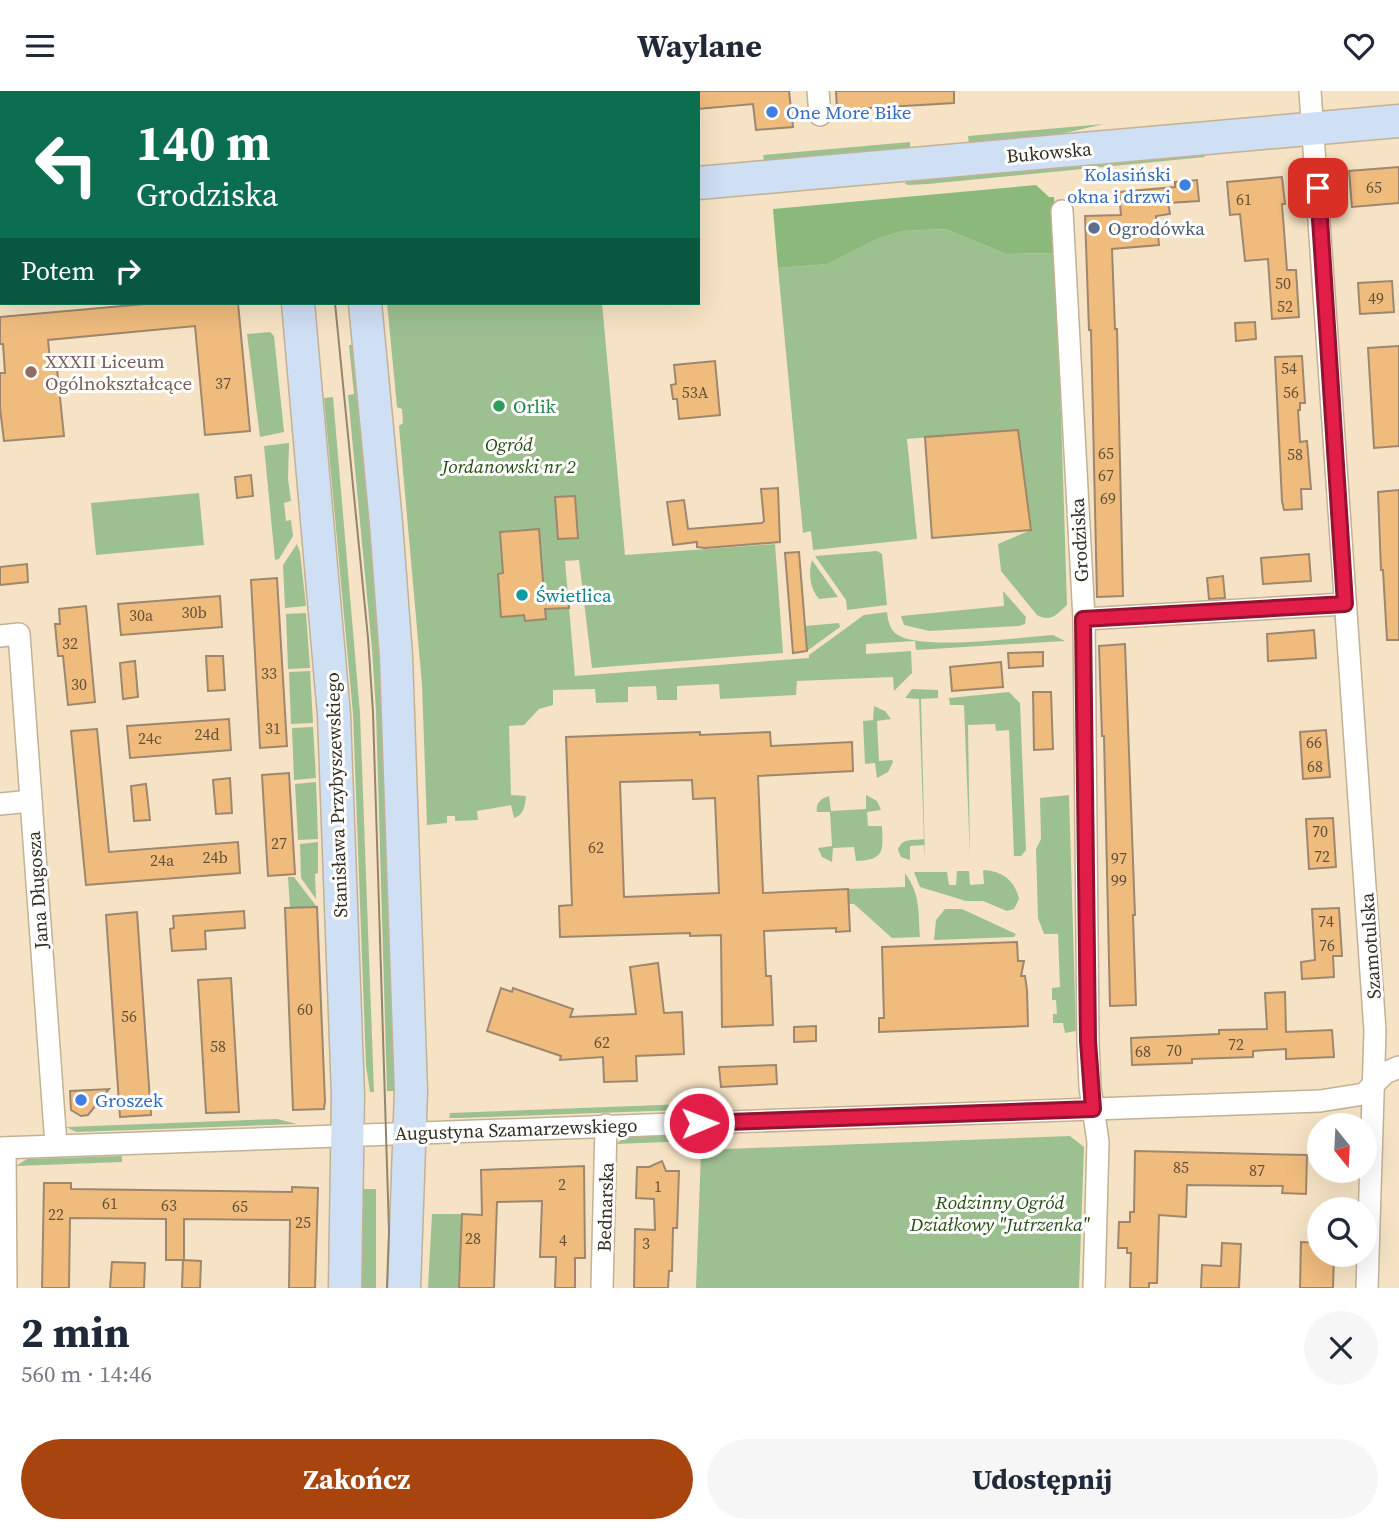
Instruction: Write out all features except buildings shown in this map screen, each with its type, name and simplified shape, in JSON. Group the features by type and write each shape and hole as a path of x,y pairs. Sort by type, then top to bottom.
{"main road":[{"name":"Bukowska","path":"700,183 1399,121"},
{"name":"Stanisława Przybyszewskiego","path":"298,305 333,703 348,1135 345,1288"},
{"path":"365,305 396,656 407,936 410,1133 404,1288"}],"street":[{"path":"817,91 820,115"},
{"name":"Szamotulska","path":"1310,91 1376,1031 1367,1288"},
{"name":"Grodziska","path":"1062,211 1083,619 1088,1041 1098,1142 1094,1288"},
{"path":"1083,619 1345,604"},
{"name":"Jana Długosza","path":"9,635 31,801 56,1146"},
{"path":"0,804 31,801"},
{"name":"Augustyna Szamarzewskiego","path":"3,1148 1320,1101 1364,1094 1385,1073 1399,1067"},
{"name":"Bednarska","path":"602,1288 606,1125"},
{"path":"3,1148 6,1288"}],"green space":[{"path":"1104,124 1056,135 969,143 968,136"},
{"path":"910,142 910,148 764,161 763,155"},
{"path":"1203,155 1205,157 928,184 904,183 952,174"},
{"path":"1036,185 1049,197 1054,197 1056,253 1006,254 945,229 902,231 875,240 828,264 778,268 773,209"},
{"path":"945,229 1006,254 1056,253 1067,605 1050,618 1037,615 1001,571 998,544 1031,530 1018,430 907,439 917,539 813,550 811,531 803,533 778,268 828,264 875,240 902,231"},
{"name":"Ogród Jordanowski nr 2","path":"387,305 602,305 625,555 775,544 783,653 592,668 579,560 565,561 575,676 809,658 809,655 864,615 887,612 890,626 895,633 907,639 924,642 970,642 1053,635 1065,641 916,650 915,641 866,644 866,654 911,651 912,673 894,691 893,677 797,681 796,695 720,699 719,684 677,686 677,700 657,700 656,686 628,687 628,702 596,703 595,689 553,690 553,705 539,709 524,725 509,726 511,795 526,796 520,815 514,818 511,805 477,811 478,820 455,821 455,816 447,816 447,823 427,825 422,685 399,426 403,423 402,409 397,407"},
{"path":"270,332 274,336 284,432 260,437 247,334"},
{"path":"349,345 354,345 380,604 396,1091 387,1091 376,711 348,395 354,394"},
{"path":"333,397 360,713 374,1092 370,1092 366,1066 353,714 324,398"},
{"path":"289,443 288,479 291,501 284,503 286,521 291,520 293,536 279,559 275,560 264,446"},
{"path":"199,493 204,545 96,555 91,503"},
{"path":"297,544 306,606 285,608 283,565"},
{"path":"877,551 882,554 887,605 847,610 846,600 815,556"},
{"path":"812,560 838,597 819,599 816,595 811,581"},
{"path":"1003,591 1026,617 1025,624 929,631 904,625 901,616 1004,606"},
{"path":"306,613 310,668 288,669 286,614"},
{"path":"839,623 840,627 807,651 805,626"},
{"path":"310,671 313,723 291,724 289,672"},
{"path":"912,689 938,690 938,698 921,699 925,860 924,845 910,846 910,860 901,857 898,850 905,841 924,839 919,699 905,698"},
{"path":"1009,692 1020,703 1026,850 1021,856 1014,856 1009,730 996,731 995,724 968,725 970,858 964,705 950,705 949,698"},
{"path":"874,706 885,711 891,719 877,721 879,761 893,762 888,772 877,778 875,763 865,764 863,721 873,720"},
{"path":"313,727 316,778 294,780 292,728"},
{"path":"316,782 318,839 298,840 295,784"},
{"path":"866,795 877,801 881,810 867,812 868,826 882,826 882,848 877,856 856,861 854,847 833,848 832,862 822,857 818,848 832,846 830,812 817,812 817,806 829,796 831,811 866,809"},
{"path":"1069,795 1076,1031 1065,1033 1063,1023 1053,1023 1053,1014 1057,1014 1056,1000 1052,1000 1052,988 1060,987 1058,934 1044,934 1038,918 1036,849 1041,839 1040,798"},
{"path":"318,842 316,899 301,878 300,844"},
{"path":"985,870 1003,875 1015,887 1019,899 1014,909 1007,911 983,901 966,901 920,887 914,872 947,872 949,885 956,885 957,871 969,871 970,885 984,884"},
{"path":"905,873 916,897 920,937 892,938 854,904 849,904 848,889 905,887"},
{"path":"288,877 294,877 317,907 290,908"},
{"path":"945,909 962,909 1016,934 1014,937 934,940 936,920"},
{"path":"687,1104 680,1110 449,1118 450,1113"},
{"path":"277,1119 297,1124 76,1132 66,1127"},
{"path":"717,1133 717,1140 616,1144 625,1137"},
{"name":"Rodzinny Ogród Działkowy \"Jutrzenka\"","path":"1070,1136 1084,1147 1079,1288 696,1288 701,1150"},
{"path":"122,1156 122,1162 16,1166 27,1159"},
{"path":"358,1189 376,1189 376,1288 355,1288"},
{"path":"432,1214 462,1214 459,1288 428,1288"}],"tram line":[{"path":"335,305 373,712 389,1231 387,1288"}],"place":[{"name":"One More Bike","path":"772,112"},
{"name":"Kolasiński okna i drzwi","path":"1185,185"},
{"name":"Ogrodówka","path":"1094,228"},
{"name":"XXXII Liceum Ogólnokształcące","path":"31,372"},
{"name":"Orlik","path":"499,406"},
{"name":"Świetlica","path":"522,595"},
{"name":"Groszek","path":"81,1100"}],"route":[{"path":"699,1123 1093,1109 1088,1041 1083,619 1345,604 1318,188"}]}
